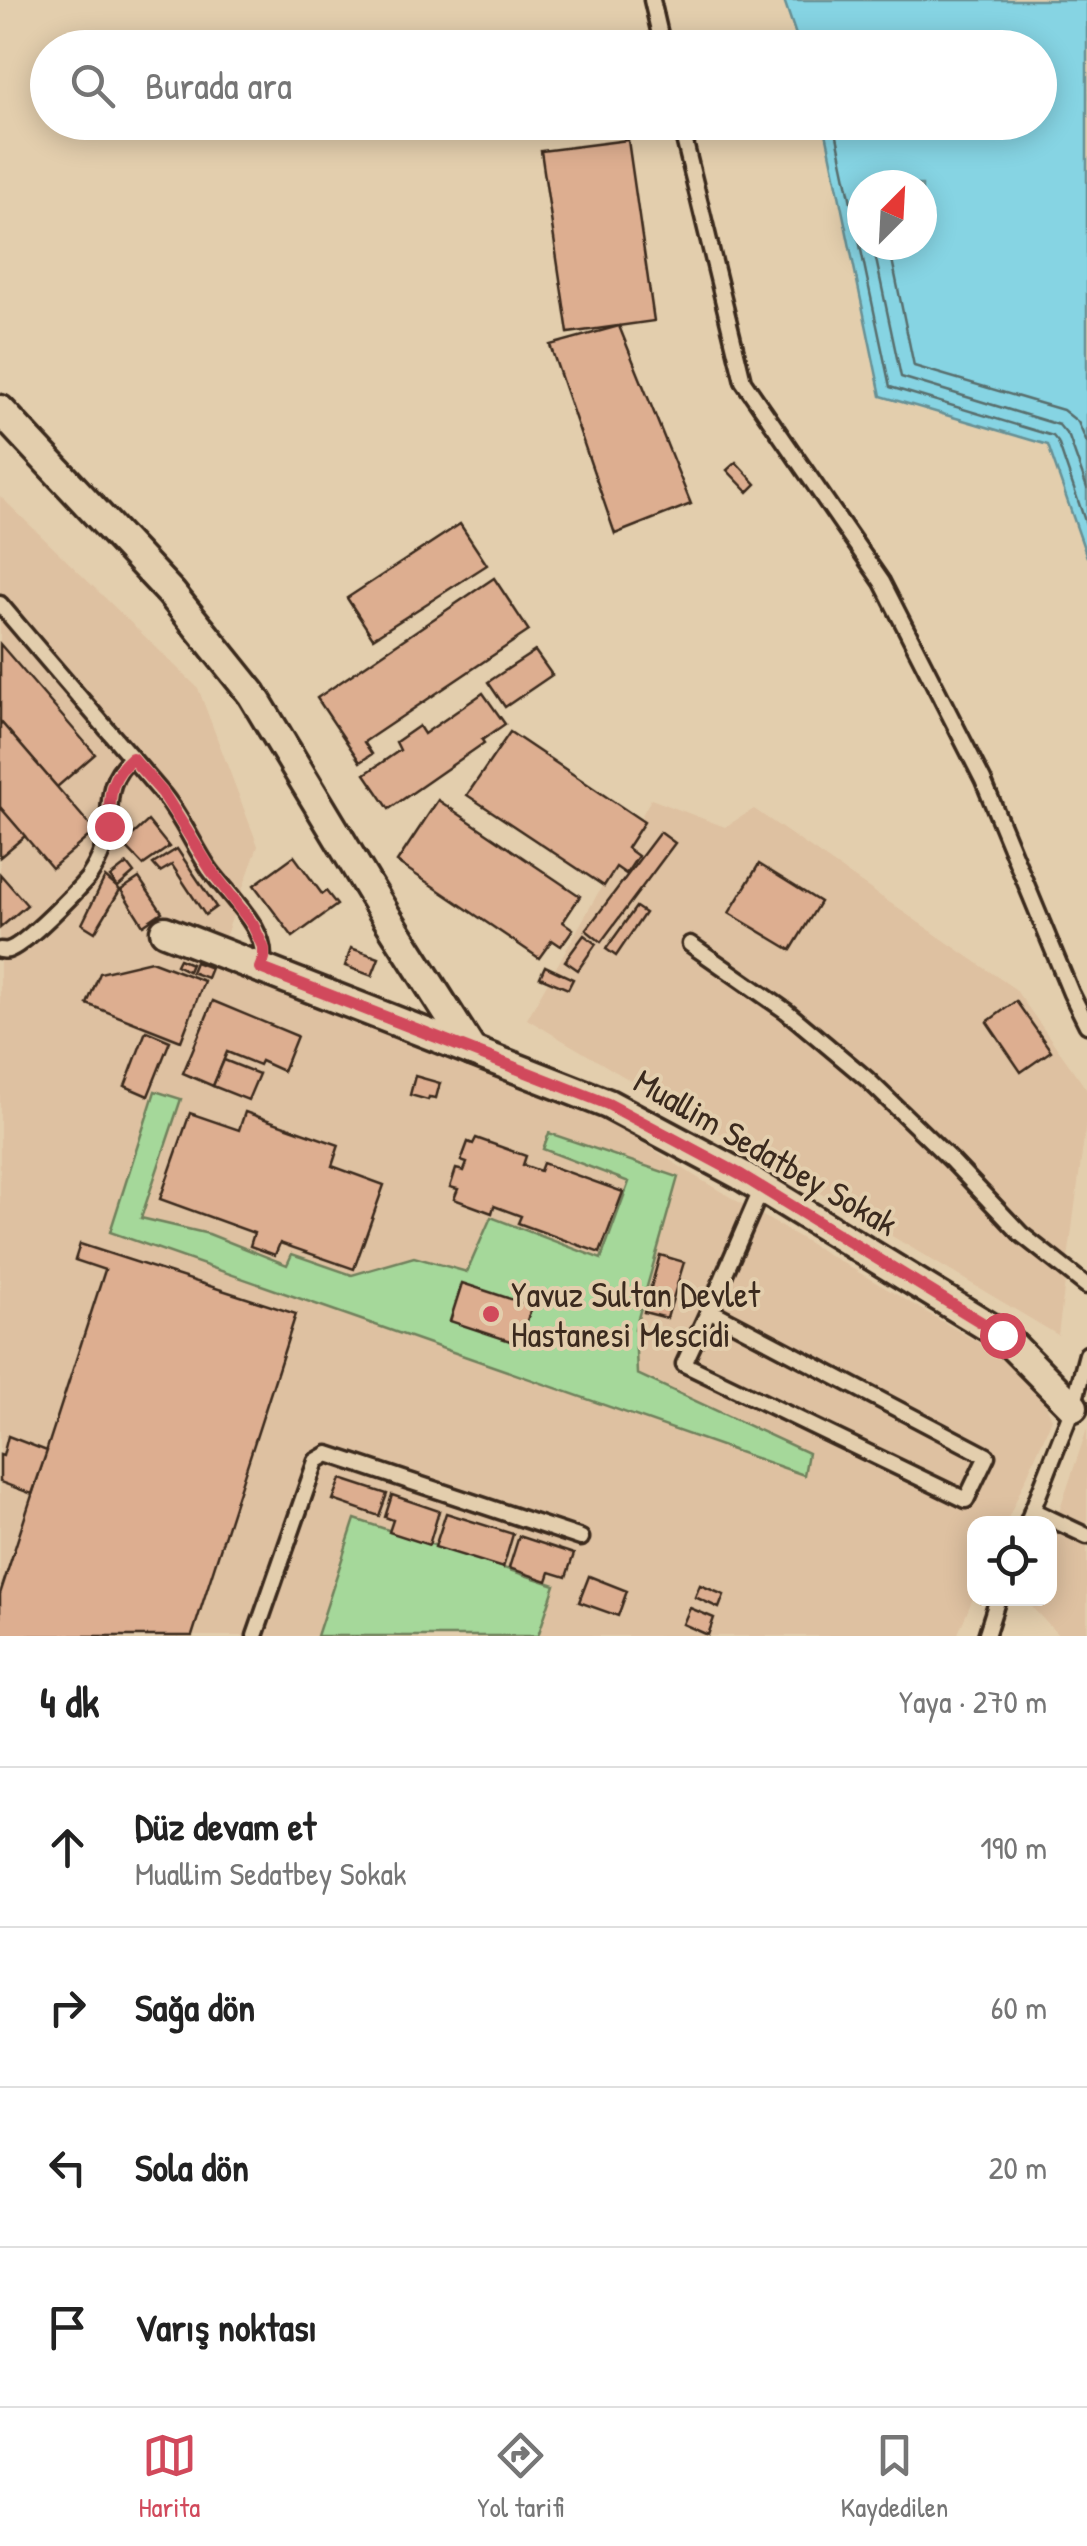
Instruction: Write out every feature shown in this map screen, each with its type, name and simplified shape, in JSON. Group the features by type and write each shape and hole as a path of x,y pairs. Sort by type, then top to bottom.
{"street":[{"path":"0,410 171,593 252,694 472,1051"},
{"name":"Muallim Sedatbey Sokak","path":"164,931 608,1104 762,1188 1002,1335 1073,1407"}],"lane":[{"path":"652,0 659,30"},
{"path":"684,140 743,382 882,582 983,780 1070,993 1087,1025"},
{"path":"0,604 163,793 211,870 253,925 264,949 260,968"},
{"path":"0,950 8,950 29,936 88,877 105,845 113,781 132,758"},
{"path":"690,944 786,1010 868,1079 1021,1234 1087,1286"},
{"path":"710,1310 988,1456 966,1500 684,1364 762,1188"},
{"path":"1029,1516 1073,1407 1087,1354"},
{"path":"255,1636 316,1461 328,1454 582,1538"},
{"path":"1057,1526 1087,1536"},
{"path":"985,1632 995,1606"}],"shaded area":[{"path":"0,496 198,688 258,846 214,968 604,1118 698,1178 1032,1374 1052,1419 1009,1516 967,1516 970,1606 957,1636 0,1636"},
{"path":"651,799 725,827 754,809 1015,989 1087,1090 1058,1335 527,1019"},
{"path":"1087,1429 1087,1636 1059,1636 1031,1606 1057,1606 1057,1518"}],"green space":[{"path":"155,1091 181,1099 141,1218 209,1234 287,1265 292,1254 352,1275 414,1257 467,1272 491,1217 601,1259 629,1182 543,1149 549,1133 678,1177 635,1329 637,1374 808,1453 804,1475 110,1232"},
{"path":"355,1519 555,1585 538,1636 317,1636"}],"water":[{"path":"784,0 1087,0 1087,557 1048,445 881,396 853,260 937,260 937,170 847,170 847,233 828,140 1057,140 1057,30 794,30"}],"building":[{"path":"628,140 654,321 568,333 541,151"},
{"path":"619,326 691,504 615,534 550,345"},
{"path":"736,462 756,484 748,492 727,470"},
{"path":"460,524 487,565 373,638 347,598"},
{"path":"494,578 529,631 364,742 372,754 360,762 317,698"},
{"path":"0,644 95,754 57,787 0,721"},
{"path":"535,651 552,675 505,707 488,682"},
{"path":"483,693 505,724 389,809 365,774 400,750 396,742 419,726 424,734"},
{"path":"0,721 95,831 52,868 0,807"},
{"path":"510,732 644,822 627,848 638,856 626,874 616,867 604,886 467,795"},
{"path":"438,800 580,896 563,922 573,929 561,946 552,940 539,958 397,862"},
{"path":"0,807 25,836 0,857"},
{"path":"148,821 169,847 143,865 123,844"},
{"path":"660,832 675,843 601,942 586,930"},
{"path":"177,849 216,907 205,915 172,865 160,872 153,864"},
{"path":"294,856 322,894 326,891 337,905 293,937 254,885"},
{"path":"127,864 134,873 118,887 110,877"},
{"path":"759,864 820,902 791,950 729,913"},
{"path":"0,874 27,905 0,928"},
{"path":"105,877 120,890 95,932 82,924"},
{"path":"139,878 162,912 143,925 121,890"},
{"path":"636,907 645,913 616,956 606,949"},
{"path":"584,935 596,944 578,970 565,961"},
{"path":"351,948 379,958 372,976 345,966"},
{"path":"179,959 191,964 188,971 176,965"},
{"path":"151,961 204,981 181,1041 87,1004 100,973"},
{"path":"195,962 211,968 207,978 191,972"},
{"path":"545,966 573,979 568,989 540,977"},
{"path":"213,1001 297,1036 283,1071 227,1052 213,1086 183,1073"},
{"path":"1016,1001 1051,1051 1021,1072 987,1022"},
{"path":"146,1031 170,1041 148,1096 125,1086"},
{"path":"224,1060 259,1074 248,1100 213,1086"},
{"path":"415,1076 440,1083 436,1098 410,1095"},
{"path":"245,1112 339,1145 332,1166 384,1185 354,1269 280,1243 275,1255 250,1246 254,1233 160,1199 190,1113 239,1130"},
{"path":"476,1138 526,1156 523,1165 540,1171 543,1163 623,1192 600,1253 518,1223 521,1216 494,1206 492,1213 454,1199 458,1189 450,1187 456,1169 464,1171 467,1163 461,1161 468,1142 473,1144"},
{"path":"80,1244 296,1314 192,1636 0,1636 0,1594 105,1270 75,1260"},
{"path":"660,1255 684,1262 667,1318 644,1312"},
{"name":"Yavuz Sultan Devlet Hastanesi Mescidi","path":"462,1283 532,1306 519,1344 450,1321"},
{"path":"8,1436 47,1451 32,1494 0,1482 0,1455 3,1456"},
{"path":"341,1479 387,1494 379,1516 333,1500"},
{"path":"392,1495 439,1511 429,1545 389,1532 393,1520 385,1517"},
{"path":"446,1513 513,1534 503,1568 435,1547"},
{"path":"519,1536 574,1554 566,1577 550,1572 547,1581 509,1568"},
{"path":"589,1576 627,1591 618,1616 579,1602"},
{"path":"700,1585 724,1595 719,1608 695,1597"},
{"path":"690,1608 714,1618 708,1635 683,1624"}],"place":[{"name":"Yavuz Sultan Devlet Hastanesi Mescidi","path":"491,1314"}],"route":[{"path":"109,826 113,781 132,758 163,793 211,870 253,925 264,949 260,968 608,1104 741,1175 1002,1335"}]}
